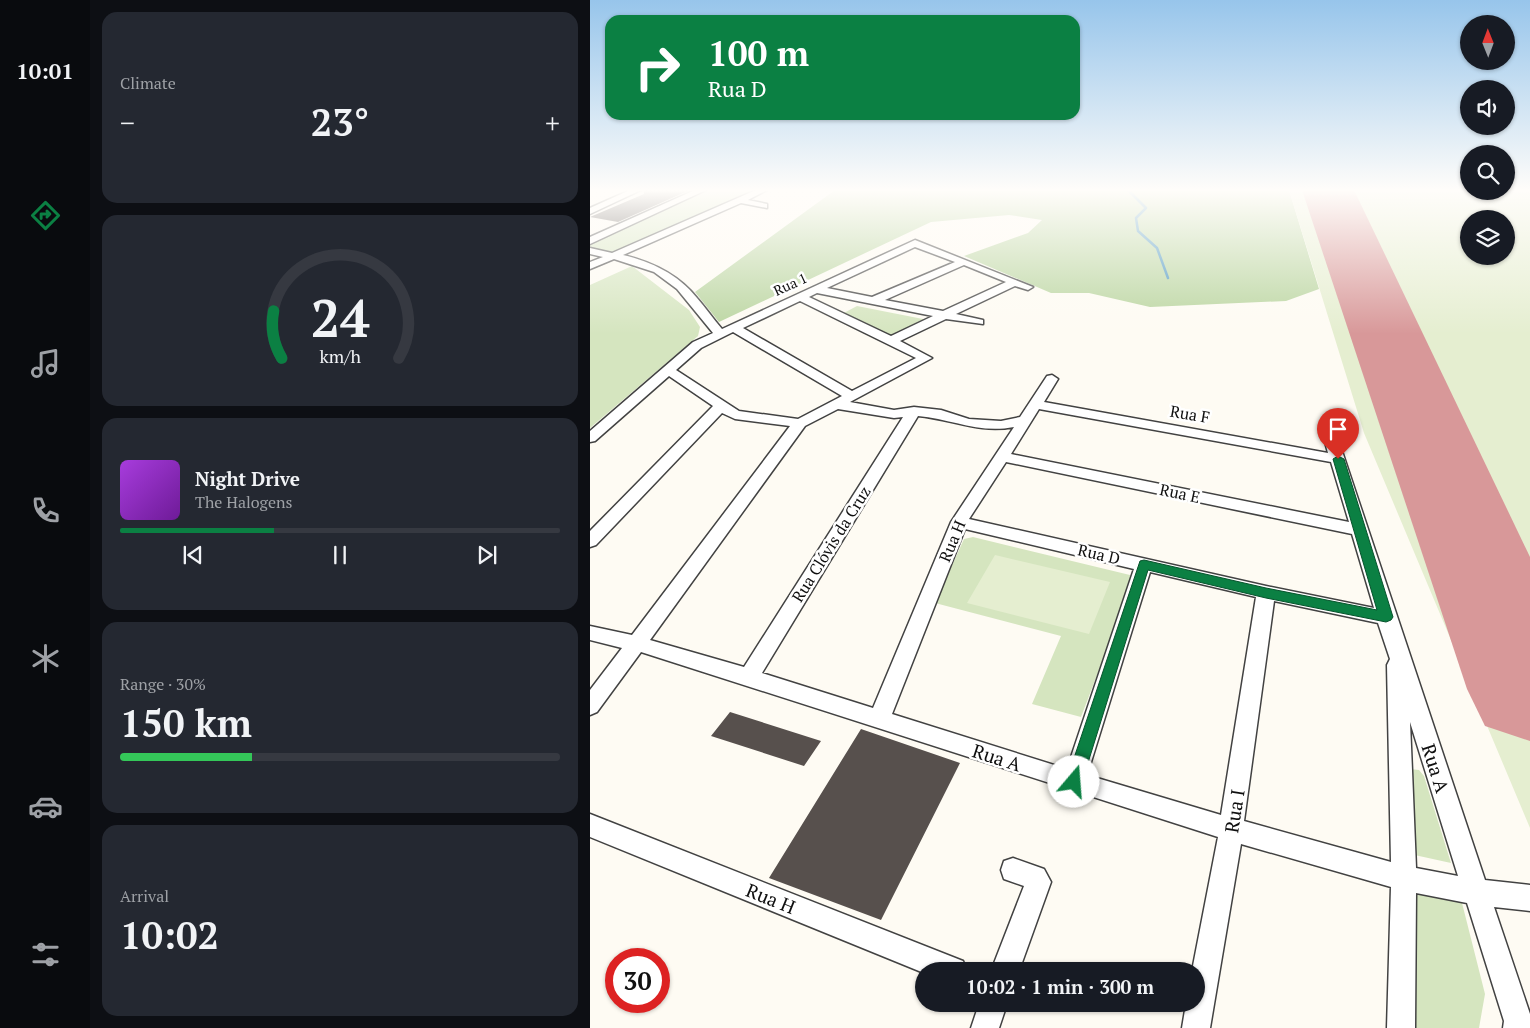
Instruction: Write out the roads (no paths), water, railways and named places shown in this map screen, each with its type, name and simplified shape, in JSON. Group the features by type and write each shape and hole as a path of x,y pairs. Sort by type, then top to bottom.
{"street":[{"path":"590,266 655,238"},
{"name":"Rua 1","path":"590,438 698,345 915,243 1028,287"},
{"path":"590,251 645,263 672,278 720,334"},
{"path":"873,301 963,262"},
{"path":"890,341 1015,282"},
{"path":"814,289 979,322"},
{"path":"590,706 638,644 800,423 926,358 799,296"},
{"path":"734,328 851,396"},
{"path":"668,370 735,415 800,423"},
{"name":"Rua H","path":"880,718 959,522 1022,421 1052,379"},
{"path":"835,404 894,414 914,411 940,414 967,423 1001,424 1022,421"},
{"name":"Rua F","path":"1034,404 1338,459"},
{"path":"590,541 721,406"},
{"name":"Rua Clóvis da Cruz","path":"749,677 914,411"},
{"name":"Rua A","path":"1328,427 1386,617 1518,1021 1517,1028"},
{"name":"Rua E","path":"1000,456 1361,530"},
{"name":"Rua D","path":"959,522 1266,593 1386,617"},
{"path":"1074,782 1144,564"},
{"name":"Rua I","path":"1196,1028 1231,830 1266,593"},
{"name":"Rua A","path":"590,634 638,644 749,677 1074,782 1231,830 1404,878 1476,892 1530,898"},
{"name":"Rua A","path":"1396,644 1404,878 1401,1028"},
{"name":"Rua H","path":"590,825 931,962"},
{"path":"1008,962 1038,882 1035,878 1013,870"},
{"path":"984,1028 991,1012"}],"waterway":[{"path":"1146,238 1157,248 1168,278"}]}
